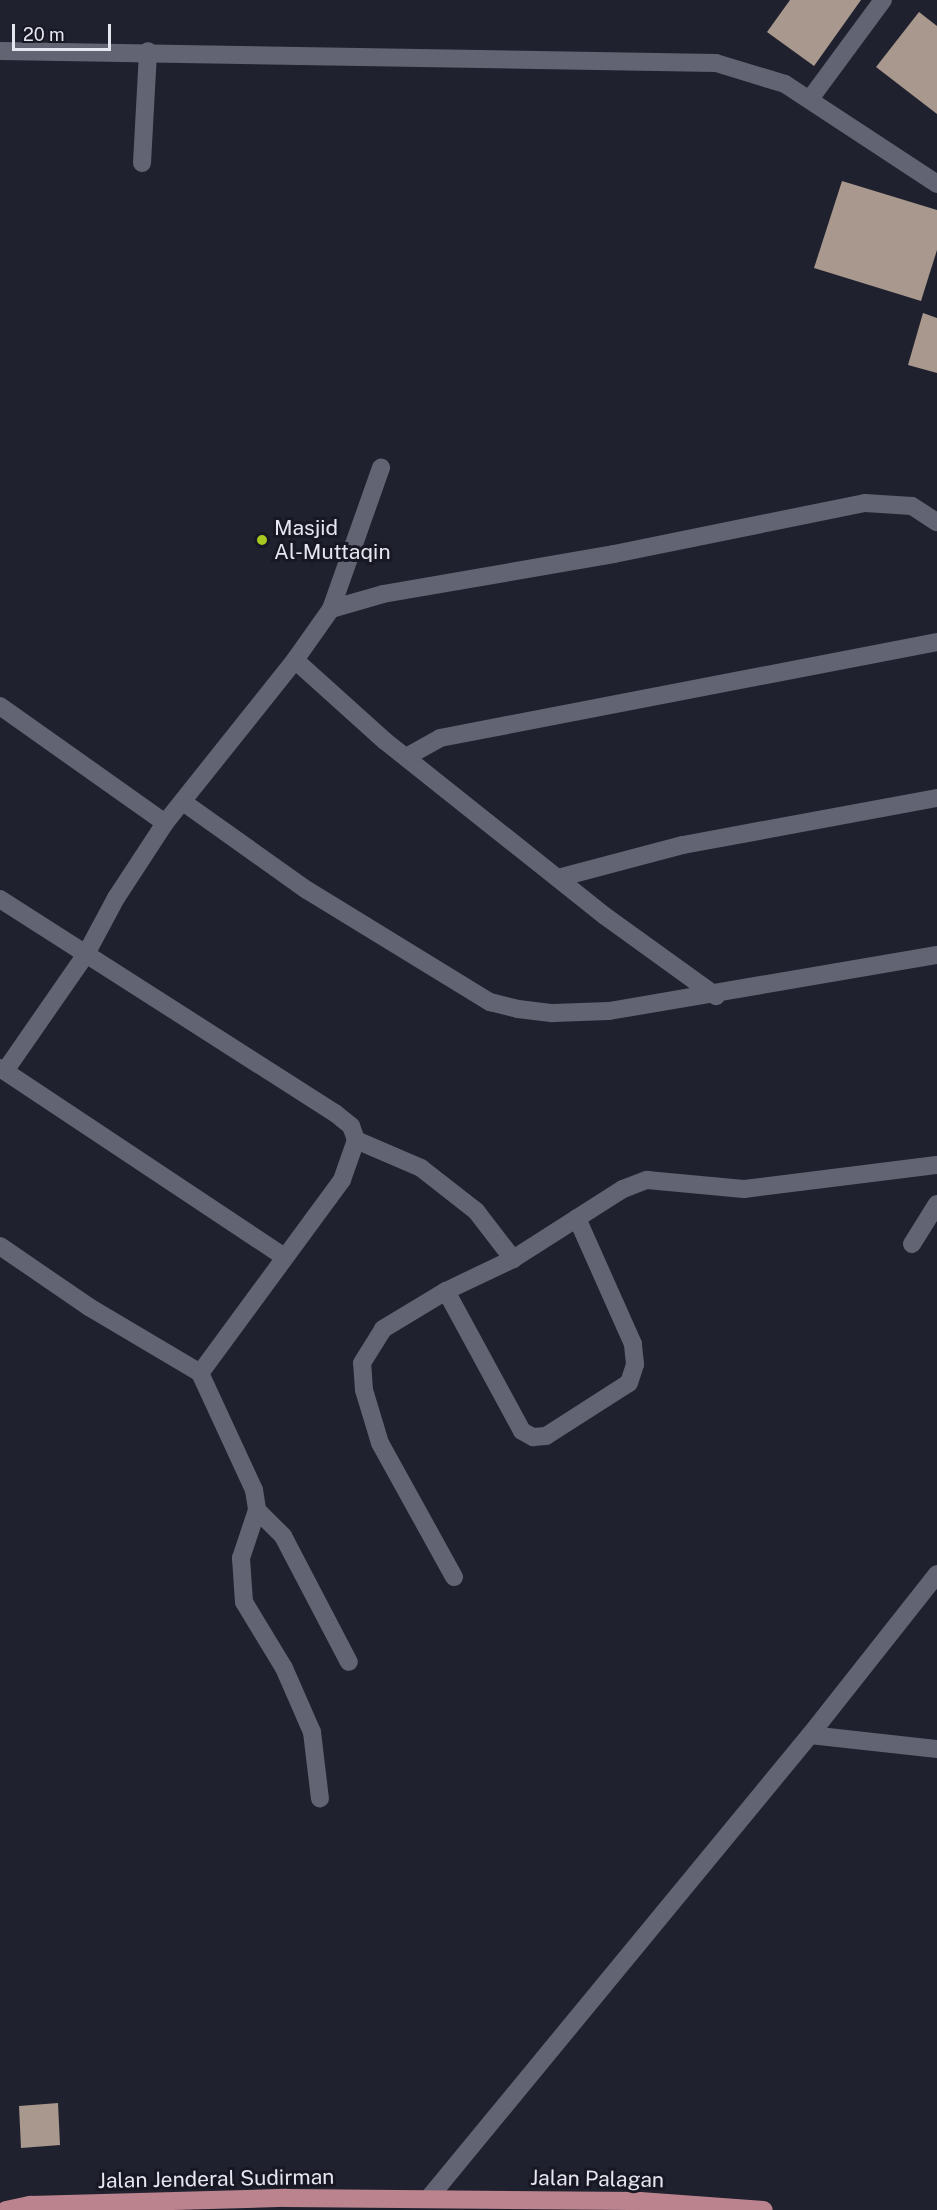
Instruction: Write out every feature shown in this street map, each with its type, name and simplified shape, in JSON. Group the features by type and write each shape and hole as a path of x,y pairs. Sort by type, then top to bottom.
{"main road":[{"name":"Jalan Jenderal Sudirman","path":"6,2210 30,2205 371,2205 428,2199"},
{"name":"Jalan Palagan","path":"428,2199 640,2201 764,2210"}],"street":[{"path":"810,99 883,0"},
{"path":"0,51 148,51 716,63 785,84 937,184"},
{"path":"142,164 148,51"},
{"path":"284,1257 3,1069 86,954 116,898 165,823 295,660 331,609 381,468"},
{"path":"331,609 382,594 614,554 865,503 912,506 937,522"},
{"path":"406,756 440,738 937,642"},
{"path":"295,660 348,710 558,878 716,996"},
{"path":"0,706 165,823"},
{"path":"558,878 683,845 937,798"},
{"path":"183,802 307,890 490,1002 553,1013 609,1011 716,996 937,956"},
{"path":"0,899 335,1113 351,1126 356,1140 342,1180 200,1373"},
{"path":"356,1140 422,1168 476,1210 513,1259"},
{"path":"454,1576 380,1443 364,1390 362,1363 382,1329 446,1291 513,1259 623,1189 647,1180 744,1188 937,1165"},
{"path":"912,1244 937,1204"},
{"path":"446,1291 522,1431 533,1437 546,1436 629,1383 635,1364 633,1344 577,1218"},
{"path":"0,1246 89,1307 200,1373 254,1490 257,1509 241,1558 244,1602 284,1668 312,1732 321,1799"},
{"path":"257,1509 283,1536 349,1662"},
{"path":"428,2199 810,1735 937,1574"},
{"path":"810,1735 937,1749"}],"building":[{"path":"790,0 861,0 814,66 767,32"},
{"path":"919,12 937,26 937,114 876,67"},
{"path":"842,181 937,210 937,250 921,301 814,268"},
{"path":"923,313 937,318 937,373 908,365"},
{"path":"58,2103 60,2145 21,2148 19,2106"}],"place":[{"name":"Masjid Al-Muttaqin","path":"262,540"}]}
